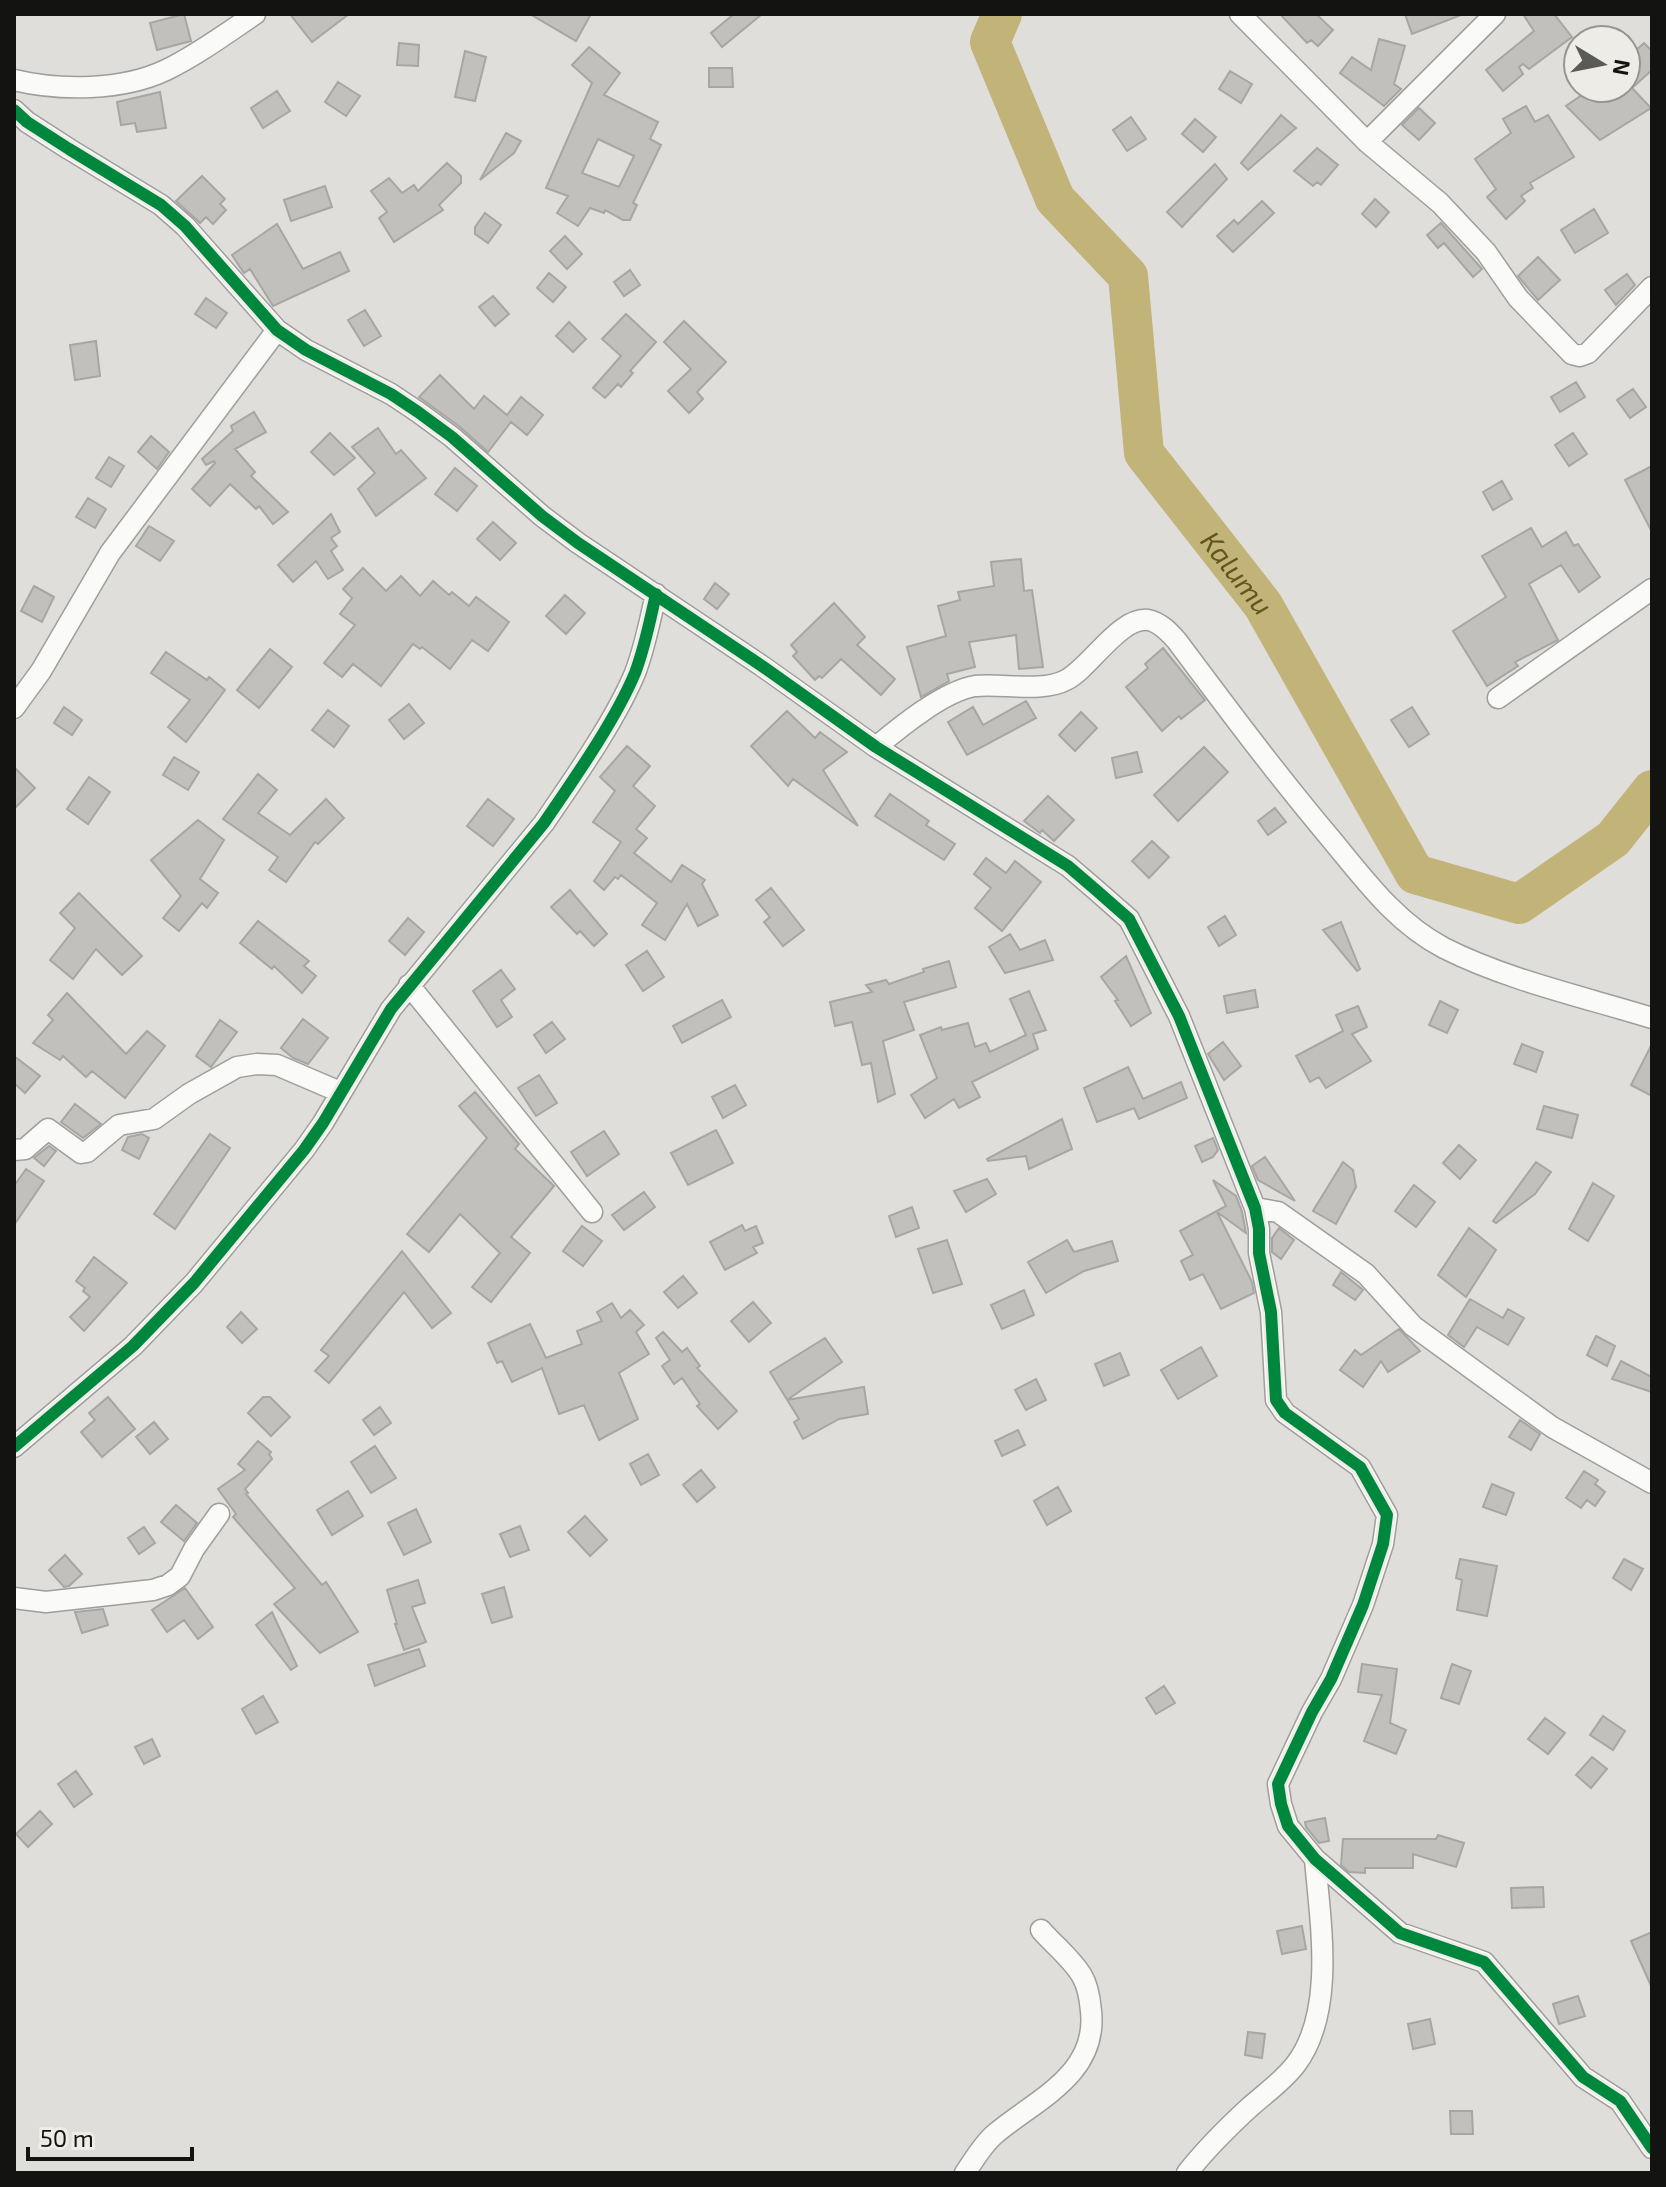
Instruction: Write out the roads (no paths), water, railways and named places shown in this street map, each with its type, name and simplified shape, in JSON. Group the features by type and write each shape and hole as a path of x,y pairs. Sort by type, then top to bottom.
{"street":[{"path":"14,80 68,87 141,79 165,71 255,14"},
{"path":"1240,14 1367,142 1460,223 1486,252 1518,298 1572,354 1580,356 1588,353 1652,287"},
{"path":"1367,142 1495,14"},
{"path":"14,110 27,122 161,205 185,226 277,330 306,350 391,394 418,412 578,543 876,747 1068,866 1129,919 1179,1016 1255,1208 1259,1253 1270,1296 1276,1400 1285,1413 1360,1467 1387,1515 1383,1544 1363,1605 1278,1784 1288,1826 1315,1859 1400,1933 1484,1962 1583,2077 1620,2101 1652,2148"},
{"path":"14,708 41,671 110,553 277,330"},
{"path":"1498,698 1652,589"},
{"path":"14,1447 133,1346 194,1283 304,1150 391,1009 544,823 564,794 627,692 643,649 656,594"},
{"path":"876,747 908,720 964,690 973,687 1052,685 1067,680 1128,624 1148,620 1163,627 1177,641 1282,781 1389,909 1411,927 1442,947 1481,964 1652,1018"},
{"path":"409,985 592,1212"},
{"path":"14,1150 25,1149 48,1129 81,1153 87,1152 119,1125 154,1119 189,1094 237,1067 277,1065 340,1092"},
{"path":"1255,1208 1278,1212 1366,1274 1413,1326 1552,1427 1652,1483"},
{"path":"14,1598 46,1602 153,1590 168,1585 180,1576 194,1549 219,1514"},
{"path":"1187,2173 1232,2124 1296,2064 1306,2047 1324,1978 1315,1859"},
{"path":"965,2173 992,2137 1065,2082 1078,2068 1088,2042 1092,2020 1083,1977 1041,1930"}],"waterway":[{"name":"Kalumu","path":"1002,14 990,42 1055,199 1128,276 1144,453 1263,605 1415,874 1519,904 1613,839 1652,790"}]}
